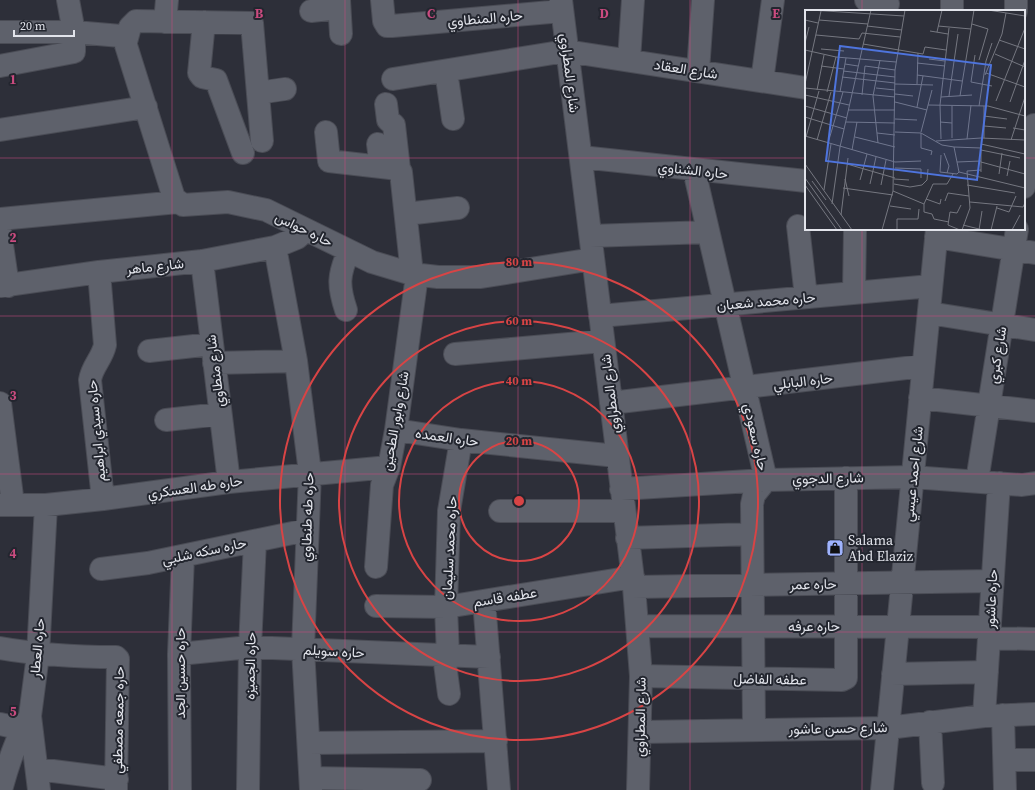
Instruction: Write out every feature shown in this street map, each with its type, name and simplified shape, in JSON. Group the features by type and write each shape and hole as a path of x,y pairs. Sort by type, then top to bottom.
{"street":[{"path":"0,66 72,53 75,49 74,32 68,0"},
{"path":"165,22 167,0"},
{"name":"حاره المنطاوي","path":"382,0 384,21 387,26 562,6"},
{"path":"629,60 633,0"},
{"path":"698,71 703,0"},
{"path":"762,81 773,0"},
{"path":"866,0 888,5"},
{"path":"311,11 339,4 341,34"},
{"name":"شارع المطراوي","path":"562,6 566,51 581,157 627,538 634,582 641,676 641,732 638,790"},
{"path":"126,42 130,27 136,21 252,23 262,141"},
{"path":"204,22 199,73 202,77 216,80 243,153"},
{"path":"0,32 74,32 121,36 126,42 174,198 178,202"},
{"name":"شارع العقاد","path":"393,79 566,51 805,88"},
{"path":"446,71 453,120"},
{"path":"258,92 285,89"},
{"path":"386,104 388,120 394,125 390,168"},
{"path":"0,130 146,107"},
{"path":"1025,178 1031,125"},
{"path":"326,132 329,161 390,168"},
{"path":"378,144 390,168"},
{"name":"حاره الشناوي","path":"581,157 805,181"},
{"name":"شارع وابور الطحين","path":"376,567 382,485 389,467 396,430 415,275 406,214 402,172 390,168"},
{"name":"حاره سعودي","path":"694,170 766,480 753,499 754,729"},
{"path":"0,219 178,202"},
{"name":"حاره حواس","path":"178,202 188,206 228,202 245,204 266,210 349,251 393,270 415,275 481,278 594,259"},
{"path":"406,214 458,208"},
{"path":"798,226 806,297"},
{"name":"شارع ماهر","path":"4,286 98,272 202,261 275,247 297,238 306,230"},
{"path":"854,293 856,230"},
{"path":"591,236 708,232"},
{"path":"936,233 1022,244"},
{"name":"شارع احمد عيسي","path":"882,790 936,233"},
{"path":"1,239 4,286"},
{"name":"شارع كبري","path":"988,482 989,406 1002,325 1022,244"},
{"name":"حاره طه طنطاوي","path":"275,247 296,361 310,473 303,649 311,784"},
{"path":"346,310 339,290 340,270 349,251"},
{"name":"شارع منطاوي","path":"202,261 229,482"},
{"name":"حاره سيدي ابراهيم","path":"98,272 105,345 103,353 93,367 90,380 103,499"},
{"name":"حاره محمد شعبان","path":"600,316 931,286"},
{"path":"929,313 1035,330"},
{"path":"455,354 603,341"},
{"path":"149,350 213,353 296,361"},
{"name":"حاره البابلي","path":"611,403 923,366"},
{"path":"920,398 1035,411"},
{"path":"0,403 6,505"},
{"path":"166,420 220,414"},
{"name":"حاره العمده","path":"396,430 461,440 617,456"},
{"name":"حاره محمد سليمان","path":"449,694 446,656 446,607 449,511 461,440"},
{"name":"حاره طه العسكري","path":"6,505 46,504 103,499 229,482 310,473 389,467"},
{"name":"شارع الدجوي","path":"621,489 766,480 912,477 1022,485 1035,483"},
{"path":"846,478 847,626"},
{"name":"حاره عاشور","path":"988,482 992,580 987,672 994,715 1005,760 1005,790"},
{"name":"حاره العطار","path":"38,780 26,722 38,655 46,504"},
{"path":"500,511 624,512"},
{"name":"حاره سكه شلبي","path":"101,569 148,563 308,530"},
{"path":"627,538 752,534"},
{"name":"حاره الجميزه","path":"248,790 250,647 255,541"},
{"name":"حاره حسين الجد","path":"180,790 179,654 183,556"},
{"name":"حاره عمر","path":"634,582 753,585 992,580"},
{"name":"عطفه قاسم","path":"376,606 446,607 484,600 634,582"},
{"path":"484,600 499,790"},
{"name":"حاره عرفه","path":"638,626 898,627 989,633 1035,639"},
{"name":"عطفه الفاضل","path":"641,676 845,679 848,674 847,626"},
{"name":"حاره سويلم","path":"179,654 250,647 489,657"},
{"path":"0,648 38,655"},
{"name":"حاره جمعه مصطفي","path":"38,655 116,657 118,659 116,784"},
{"path":"893,674 987,672"},
{"name":"شارع حسن عاشور","path":"641,732 888,728 994,715 1035,714"},
{"path":"0,724 26,722 1,790"},
{"path":"930,722 933,783"},
{"path":"309,743 496,741"},
{"path":"1005,760 1035,760"},
{"path":"38,780 116,784"},
{"path":"311,784 420,780"}],"place":[{"name":"Salama Abd Elaziz","path":"835,548"}]}
